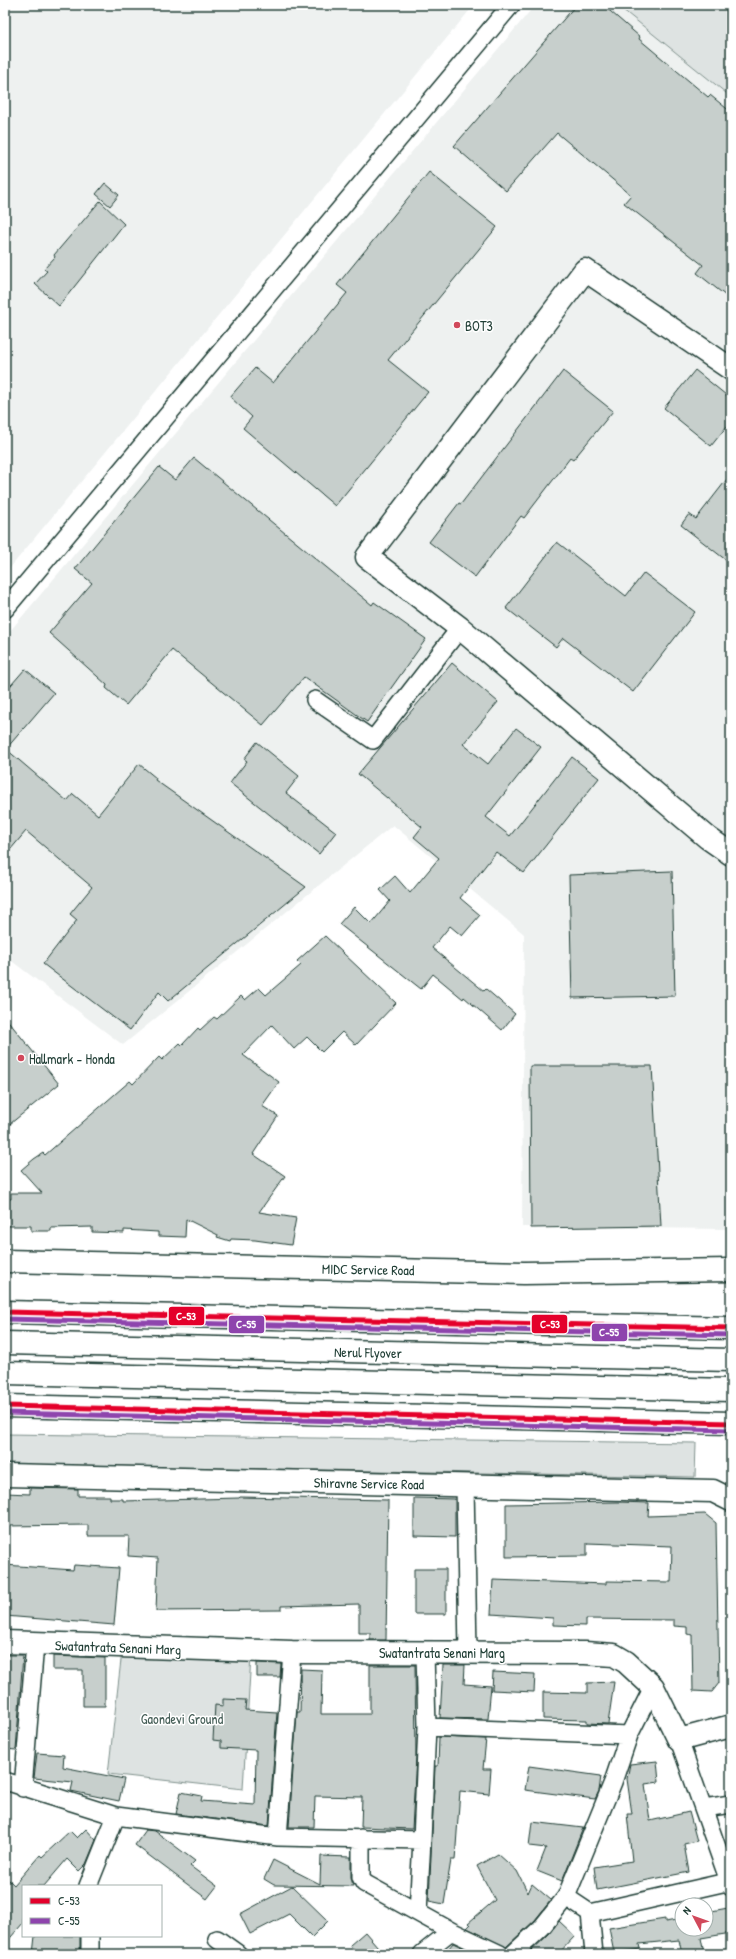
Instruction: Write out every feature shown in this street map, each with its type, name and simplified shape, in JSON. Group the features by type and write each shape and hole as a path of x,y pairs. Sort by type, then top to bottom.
{"main road":[{"path":"731,369 585,270 367,557 460,628 708,838 731,854"},
{"name":"MIDC Service Road","path":"5,1261 524,1273 731,1270"},
{"path":"5,1312 731,1328"},
{"name":"Nerul Flyover","path":"5,1343 731,1360"},
{"path":"5,1373 731,1390"},
{"path":"5,1406 731,1423"},
{"name":"Shiravne Service Road","path":"5,1475 713,1491 731,1500"},
{"name":"Swatantrata Senani Marg","path":"5,1642 292,1652 585,1653 614,1656 626,1662 653,1688 678,1740"},
{"path":"678,1740 731,1726"}],"street":[{"path":"5,609 511,5"},
{"path":"315,700 373,740 460,628"},
{"path":"465,1486 468,1652"},
{"path":"23,1788 35,1644"},
{"path":"278,1836 292,1652"},
{"path":"418,1912 427,1726 425,1653"},
{"path":"513,1954 542,1927 566,1897 612,1782 628,1735 653,1688"},
{"path":"427,1726 628,1735"},
{"name":"Swatantrata Senani Marg","path":"678,1740 731,1883"},
{"path":"5,1781 23,1788 68,1800 116,1816 278,1836 422,1840"},
{"path":"704,1808 731,1804"},
{"path":"88,1885 116,1816"},
{"path":"361,1838 361,1877 364,1883 451,1931 500,1954"},
{"path":"566,1897 590,1913 731,1883"},
{"path":"590,1913 594,1954"},
{"path":"422,1954 451,1931"},
{"path":"90,1937 90,1954"},
{"path":"217,1939 238,1954"}],"shaded area":[{"path":"5,5 474,5 5,574"},
{"path":"535,5 617,5 731,97 731,1229 522,1227 524,934 393,825 123,1045 5,956 5,637"}],"green space":[{"path":"617,5 731,5 731,97"},
{"path":"5,1434 696,1443 695,1477 5,1464"},
{"name":"Gaondevi Ground","path":"122,1651 251,1656 243,1789 108,1774"}],"building":[{"path":"576,5 603,5 640,37 639,39 708,97 710,95 731,112 731,300 697,273 703,265 624,203 631,195 557,133 506,191 454,146"},
{"path":"429,172 497,227 388,360 428,392 335,506 243,428 252,417 230,397 255,368 273,383 347,293 337,285"},
{"path":"105,183 119,195 110,206 96,194"},
{"path":"100,201 124,224 59,306 35,284 47,271 44,269 55,257 54,255"},
{"path":"695,370 731,399 731,421 711,446 664,408"},
{"path":"563,371 613,411 573,460 570,458 524,518 521,516 475,577 429,542 459,503 461,504"},
{"path":"194,458 372,605 374,602 426,639 367,722 304,677 263,725 172,650 126,705 106,688 107,685 49,633 92,583 75,569 159,467 175,480"},
{"path":"731,474 731,564 681,525 689,514 696,519"},
{"path":"557,542 626,596 644,573 695,612 633,692 563,638 556,647 506,608"},
{"path":"452,663 498,702 463,744 488,764 516,728 541,747 486,817 510,836 572,757 599,778 524,873 496,852 460,898 480,915 462,936 450,926 432,948 484,991 486,989 515,1014 502,1030 464,997 463,999 433,974 421,989 339,924 354,907 371,924 390,901 380,890 395,876 410,893 439,858 414,837 422,827 358,774"},
{"path":"25,669 54,693 6,749 67,801 73,794 98,815 139,764 156,778 155,780 306,887 168,1001 159,992 130,1030 43,964 77,920 70,914 92,887 26,831 5,856 5,692"},
{"path":"257,742 299,776 286,793 336,832 319,854 230,783 247,761 244,759"},
{"path":"672,871 675,996 572,998 569,875"},
{"path":"325,936 396,1003 356,1045 342,1032 322,1052 307,1037 294,1049 272,1025 243,1055 279,1082 262,1106 278,1116 253,1154 285,1176 259,1212 296,1218 291,1245 255,1240 231,1239 230,1241 217,1237 218,1235 186,1219 185,1237 158,1236 158,1232 124,1230 124,1233 92,1232 92,1227 51,1228 51,1231 31,1231 31,1226 5,1226 5,1199 11,1199 11,1193 42,1193 21,1170 43,1153 45,1155 130,1081 133,1084 159,1057 162,1060 180,1043 182,1045 198,1028 200,1030 214,1017 217,1019 241,996 245,1000 259,988 266,995 301,965 297,961"},
{"name":"Hallmark - Honda","path":"5,1017 59,1084 5,1128"},
{"path":"530,1066 652,1066 661,1226 531,1228"},
{"path":"30,1488 78,1489 78,1496 110,1496 110,1499 123,1499 123,1501 240,1497 388,1500 386,1640 370,1640 370,1633 359,1633 359,1604 281,1606 281,1610 156,1611 158,1558 128,1556 129,1536 88,1536 88,1525 5,1526 5,1493 30,1494"},
{"path":"414,1498 455,1499 455,1537 414,1536"},
{"path":"618,1502 649,1503 648,1516 705,1514 716,1523 719,1683 712,1692 693,1691 692,1635 687,1634 687,1627 674,1626 674,1620 586,1619 586,1626 553,1625 553,1618 491,1614 493,1580 606,1584 606,1581 671,1582 672,1546 587,1543 587,1556 506,1557 506,1504"},
{"path":"5,1565 73,1570 74,1565 119,1568 114,1625 5,1616"},
{"path":"414,1569 446,1569 446,1614 414,1614"},
{"path":"5,1655 23,1655 16,1750 5,1749"},
{"path":"53,1656 105,1658 105,1706 83,1706 83,1670 53,1670"},
{"path":"257,1663 281,1664 280,1677 257,1677"},
{"path":"370,1665 415,1665 416,1757 412,1829 361,1827 362,1797 315,1796 314,1827 289,1827 297,1712 300,1712 301,1669 322,1670 321,1714 370,1714"},
{"path":"443,1665 465,1665 464,1684 491,1686 488,1719 440,1718"},
{"path":"493,1672 535,1674 534,1692 492,1690"},
{"path":"614,1682 608,1724 587,1723 587,1720 543,1719 543,1692 587,1693 587,1683"},
{"path":"223,1699 246,1700 245,1710 277,1712 269,1826 176,1814 181,1792 202,1796 201,1801 255,1805 256,1750 221,1748 221,1741 213,1740 215,1705 223,1706"},
{"path":"439,1737 486,1739 483,1769 491,1769 489,1794 460,1791 455,1860 451,1860 444,1904 429,1901 435,1766 438,1766"},
{"path":"37,1753 64,1755 63,1767 124,1779 119,1801 71,1791 73,1782 34,1778"},
{"path":"657,1761 659,1782 645,1784 650,1821 689,1812 697,1841 684,1844 689,1872 597,1890 594,1867 632,1861 627,1814 632,1814 627,1779 630,1764"},
{"path":"529,1766 601,1776 599,1791 595,1799 525,1790"},
{"path":"532,1822 583,1828 562,1881 537,1871 546,1848 529,1846"},
{"path":"86,1829 96,1840 86,1864 79,1871 67,1859 45,1885 22,1885 22,1924 5,1944 5,1876 14,1885 40,1855 42,1857 70,1831 77,1838"},
{"path":"146,1830 155,1831 195,1861 190,1866 217,1886 207,1899 135,1845"},
{"path":"498,1854 517,1871 528,1893 532,1884 551,1900 535,1920 506,1947 467,1928 470,1925 468,1923 495,1900 477,1866"},
{"path":"321,1856 351,1857 351,1877 353,1886 274,1885 264,1879 273,1860 320,1884"},
{"path":"292,1886 328,1921 312,1937 289,1914 250,1934 240,1914"},
{"path":"728,1908 731,1933 714,1936 714,1911"},
{"path":"665,1919 665,1922 674,1920 674,1937 707,1937 701,1938 704,1954 682,1954 679,1940 639,1944 640,1949 614,1953 609,1928"},
{"path":"559,1921 575,1936 558,1954 528,1954 549,1934"},
{"path":"365,1932 384,1954 357,1954 350,1945"},
{"path":"35,1937 80,1937 80,1954 33,1954"},
{"path":"453,1943 476,1954 444,1954"}],"transit line":[{"name":"C-53","path":"5,1312 731,1328"},
{"name":"C-55","path":"5,1319 731,1335"},
{"name":"C-53","path":"5,1406 731,1423"},
{"name":"C-55","path":"5,1413 731,1430"}],"place":[{"name":"BOT3","path":"457,325"},
{"name":"Hallmark - Honda","path":"21,1058"}]}
